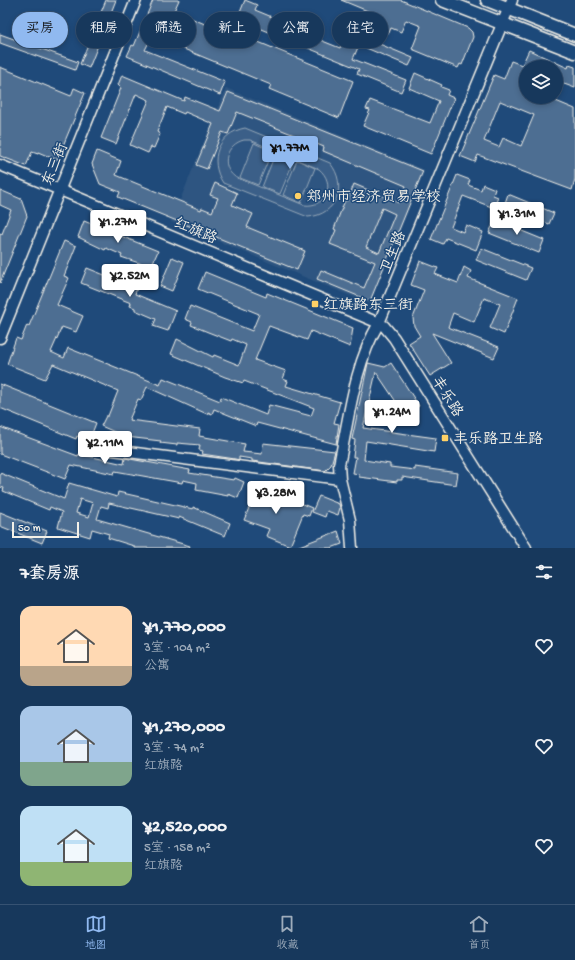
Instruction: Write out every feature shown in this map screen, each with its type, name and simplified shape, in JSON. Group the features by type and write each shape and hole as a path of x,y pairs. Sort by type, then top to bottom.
{"main road":[{"path":"442,0 575,52"},
{"path":"487,0 511,4 575,35"}],"street":[{"name":"东三街","path":"0,338 136,0"},
{"name":"卫生路","path":"352,548 350,520 340,480 339,465 356,382 367,347 379,323 511,4"},
{"name":"红旗路","path":"0,165 379,323"},
{"name":"丰乐路","path":"379,323 394,338 526,548"},
{"path":"89,447 340,480"}],"shaded area":[{"name":"郑州市经济贸易学校","path":"226,88 425,170 370,304 171,222"},
{"path":"245,128 330,163 338,180 339,189 337,198 332,205 326,211 318,215 308,217 223,183 216,165 218,149 228,135","holes":["250,140 319,169 324,175 328,187 323,199 312,205 304,205 235,177 227,167 226,161 229,150 238,142"]},
{"path":"254,143 272,151 258,185 240,178"},
{"path":"276,152 294,160 280,194 262,187"},
{"path":"297,160 315,168 301,203 283,195"}],"building":[{"path":"106,0 116,0 111,12 101,12"},
{"path":"153,0 179,0 174,11 176,12 148,12"},
{"path":"245,0 257,5 255,10 260,12 240,12"},
{"path":"341,0 401,0 468,28 472,32 473,37 462,65 460,64 458,68 412,49 421,26 406,20 401,32 391,28 389,33 388,12 370,12"},
{"path":"260,12 268,15 268,32 260,28"},
{"path":"196,20 204,24 204,48 260,48 260,43 268,46 268,48 273,48 353,81 339,118 269,89 271,85 181,48 196,48"},
{"path":"140,31 140,48 146,48 145,50 225,82 220,95 127,56 132,48 132,45 134,46"},
{"path":"0,34 12,38 12,47 0,43"},
{"path":"324,42 332,45 332,48 358,48 353,59 406,80 401,92 357,74 359,69 308,48 324,48"},
{"path":"14,48 39,48 78,62 75,70"},
{"path":"86,48 97,48 89,68 80,64"},
{"path":"366,48 388,48 413,58 409,66"},
{"path":"529,50 551,60 524,60"},
{"path":"511,61 519,64 519,104 563,104 575,109 575,179 572,190 478,155 475,162 460,156 494,75 504,79","holes":["500,101 534,115 521,146 503,138 499,147 484,141"]},
{"path":"569,65 575,67 575,88 563,84 563,66 568,68"},
{"path":"0,67 71,96 74,88 85,93 57,160 38,152 38,154 32,152 26,166 0,156"},
{"path":"415,73 442,85 441,87 449,90 447,95 454,98 431,154 363,126 370,110 366,109 370,100 430,123 439,101 409,88"},
{"path":"122,75 184,101 185,97 220,111 228,92 423,171 370,301 317,279 321,270 364,288 375,262 330,244 345,200 347,201 354,184 399,203 406,186 323,151 324,147 237,112 228,134 222,132 207,169 196,165 213,124 185,112 184,114 167,107 157,132 160,134 154,148 151,147 148,153 130,145 149,100 136,94 116,144 101,138 121,88 118,85","holes":["382,208 395,214 379,253 366,247"]},
{"path":"97,151 121,161 116,175 201,210 202,208 212,212 218,198 210,195 215,183 237,193 232,205 253,214 247,227 305,251 297,270 118,197 120,192 100,184 92,164"},
{"path":"457,175 470,180 468,185 481,190 483,184 495,189 493,195 498,197 494,208 463,196 451,227 463,232 466,225 483,232 476,250 446,238 443,244 431,239"},
{"path":"0,190 21,199 27,216 0,283 0,233 2,234 11,210 0,205"},
{"path":"508,194 554,213 549,224 504,206"},
{"path":"495,220 544,240 539,253 489,233"},
{"path":"84,221 158,251 151,267 121,257 122,255 106,248 105,250 78,237"},
{"path":"64,241 76,246 64,276 69,278 57,305 83,316 76,332 62,327 51,352 64,358 68,348 160,385 163,378 220,401 221,397 266,415 269,405 311,416 314,408 244,381 243,383 225,377 171,354 177,339 213,357 214,355 239,365 246,345 232,339 231,341 191,325 192,322 185,319 190,306 252,331 259,314 198,289 205,272 266,297 267,293 353,328 350,347 311,331 307,340 269,326 255,360 286,371 283,379 288,381 286,386 340,402 334,423 339,424 336,444 257,423 256,426 214,409 212,414 208,412 207,414 147,387 141,400 138,399 129,420 200,429 199,436 245,444 243,452 262,454 263,443 335,451 331,465 325,471 252,461 252,459 239,457 239,460 202,454 203,451 199,450 200,445 177,443 177,445 160,443 161,441 126,437 101,426 106,416 108,416 118,391 53,364 45,379 7,364 16,338 21,340 27,325 29,326"},
{"path":"481,248 531,268 526,280 476,260"},
{"path":"172,257 184,262 172,291 160,286"},
{"path":"420,261 438,268 435,274 458,283 464,267 471,271 468,278 518,298 504,334 490,328 500,304 484,298 474,322 453,313 448,327 499,347 494,358 432,333 451,363 430,376 409,343 420,336 414,326 413,318 424,290 411,285"},
{"path":"87,268 137,288 135,294 176,311 168,331 153,326 156,319 135,310 135,308 130,306 131,303 81,283"},
{"path":"368,363 385,367 391,363 419,406 405,415 376,372 363,428 436,438 434,452 366,441 364,460 390,464 390,467 415,470 415,467 458,473 456,485 402,477 402,480 397,480 397,482 359,477 359,474 353,473 356,457 353,457 355,440 352,439"},
{"path":"0,384 96,423 89,441 77,436 76,439 0,408"},
{"path":"0,427 78,456 79,454 124,464 125,458 190,470 189,473 234,480 235,478 244,482 238,498 228,494 228,496 196,490 197,483 183,480 182,483 115,471 114,474 71,465 65,479 0,454"},
{"path":"0,473 64,499 69,483 117,497 118,492 193,509 193,507 230,523 225,536 179,517 179,519 109,503 108,508 101,506 97,519 190,546 189,548 134,548 134,546 108,538 109,534 92,529 90,537 58,527 62,512 50,507 49,510 3,491 4,488 0,487","holes":["80,499 93,503 89,517 76,513"]},
{"path":"258,486 312,508 309,516 303,514 290,546 266,536 269,529 244,520"},
{"path":"319,496 339,504 340,508 338,515 327,511 325,517 312,512"},
{"path":"0,512 47,531 42,543 0,526"},
{"path":"338,531 342,544 331,548 294,548"}],"place":[{"name":"郑州市经济贸易学校","path":"298,196"},
{"name":"红旗路东三街","path":"315,304"},
{"name":"丰乐路卫生路","path":"445,438"}]}
